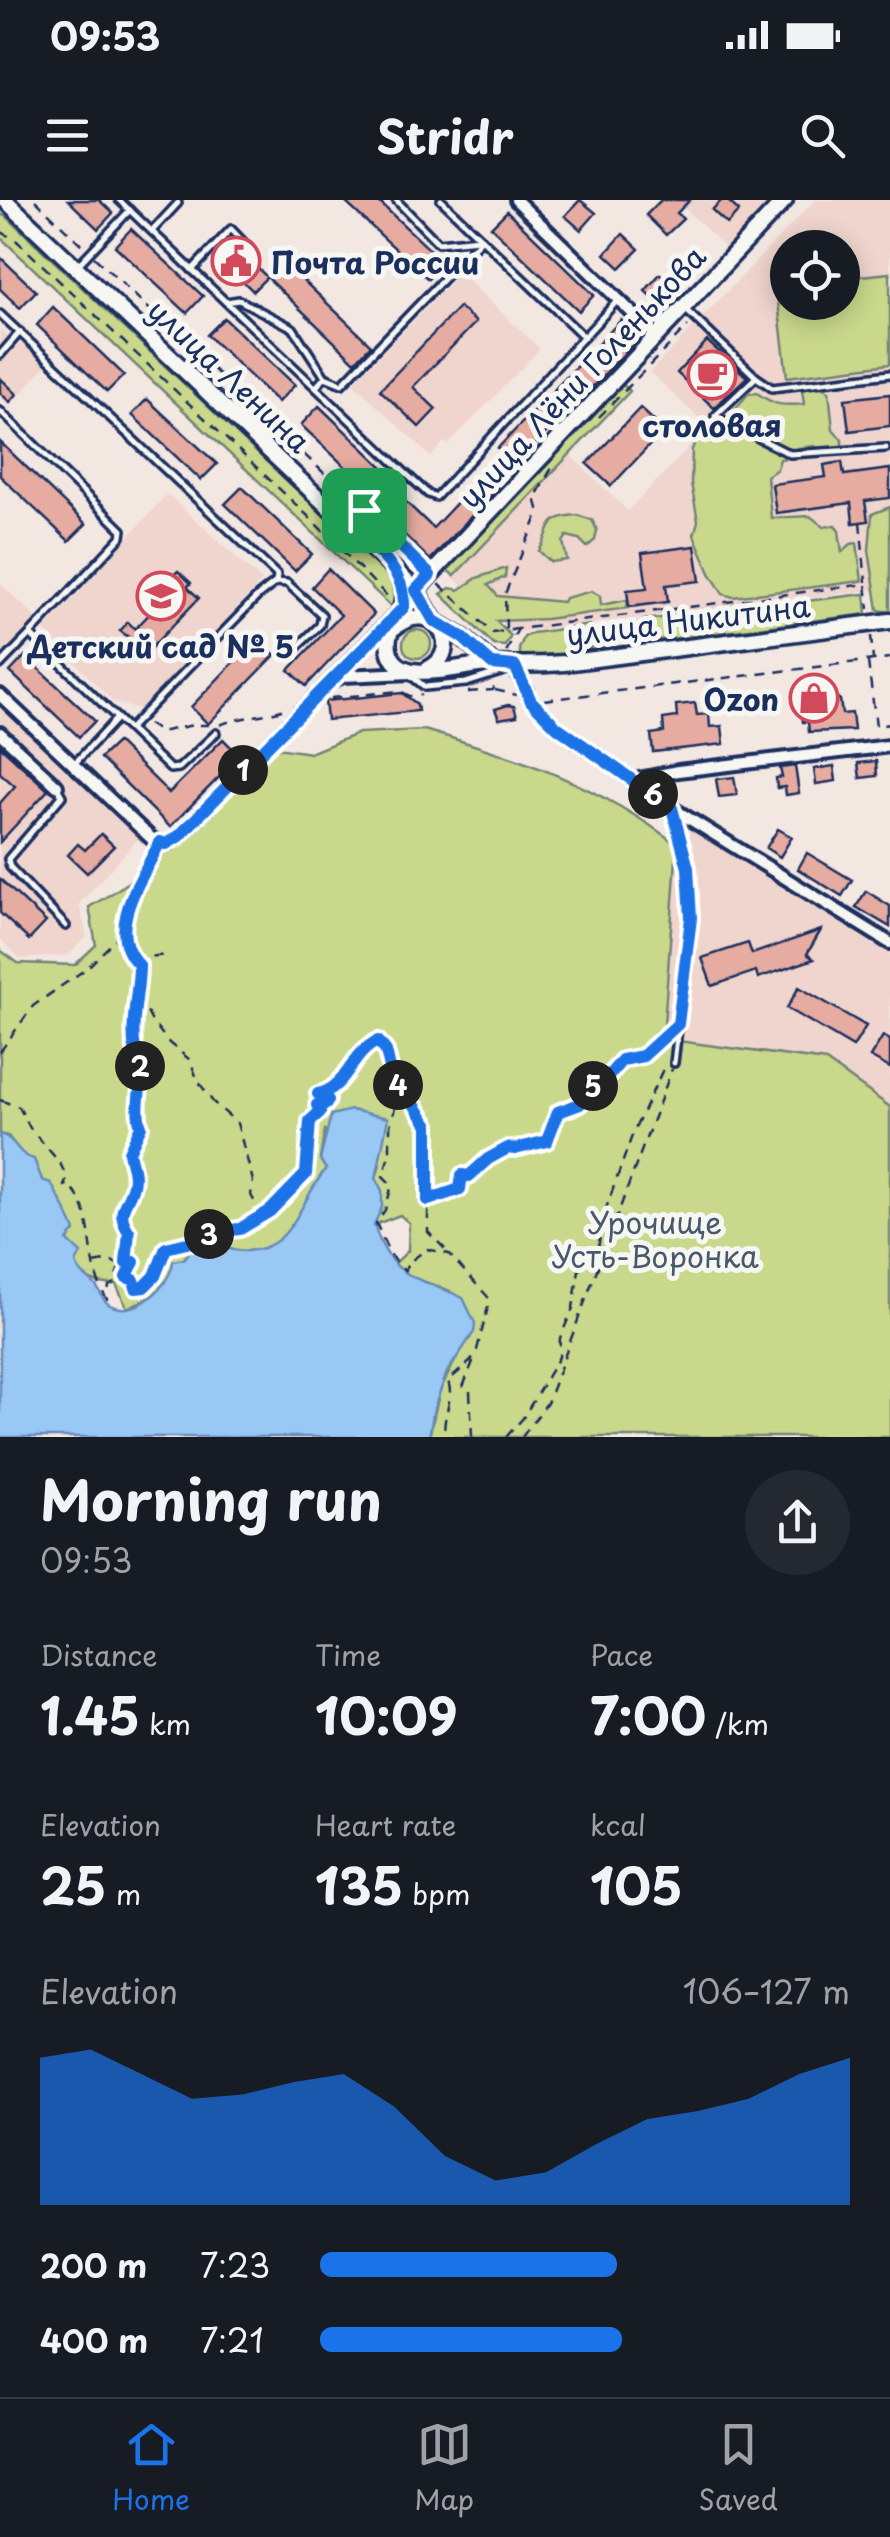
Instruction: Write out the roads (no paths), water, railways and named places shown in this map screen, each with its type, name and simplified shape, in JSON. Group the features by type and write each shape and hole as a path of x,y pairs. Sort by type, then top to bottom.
{"main road":[{"name":"улица Ленина","path":"2,200 396,570 416,590 434,621"},
{"name":"улица Лёни Голенькова","path":"416,590 785,200"},
{"path":"396,570 402,584 402,608 390,638 393,659 406,670 415,673 436,665 445,651 444,635 434,621"},
{"path":"394,628 406,618 420,616 434,621 502,667"},
{"name":"улица Никитина","path":"415,673 502,667 890,621"}],"street":[{"path":"516,200 657,337"},
{"path":"0,695 153,840 164,844 178,837 416,590"},
{"path":"502,667 557,727 672,808 890,943"},
{"path":"328,683 343,676 415,673"},
{"path":"0,733 57,786"},
{"path":"634,780 678,771 890,746"}],"lane":[{"path":"119,200 401,469 428,494 436,496 618,300"},
{"path":"396,200 438,243 482,239"},
{"path":"441,200 584,338"},
{"path":"152,231 178,203"},
{"path":"76,267 130,210"},
{"path":"192,270 231,229 250,249"},
{"path":"226,302 240,300 293,328 325,377 342,384 482,239"},
{"path":"684,308 772,388 890,374"},
{"path":"0,314 278,575 276,582 129,729"},
{"path":"0,355 20,332"},
{"path":"316,387 325,377"},
{"path":"756,377 715,416 790,454 886,448"},
{"path":"0,412 122,530 121,536 0,666"},
{"path":"348,524 401,469"},
{"path":"276,582 287,582 322,616 320,624 294,650"},
{"path":"30,634 170,769 179,768 216,733"},
{"path":"73,764 118,718"},
{"path":"57,786 62,796 8,859 10,867 66,926"},
{"path":"672,808 688,868 691,918 674,1064"},
{"path":"121,934 129,905 164,844"}],"water":[{"path":"351,1110 388,1118 376,1178 382,1191 382,1207 374,1225 381,1244 409,1275 463,1298 475,1323 474,1332 447,1372 429,1437 0,1437 0,1134 34,1159 42,1180 51,1183 75,1231 67,1240 81,1253 76,1263 80,1271 107,1303 120,1308 141,1304 150,1297 166,1280 173,1261 184,1259 196,1244 253,1251 281,1238 326,1169 320,1160 331,1115"}],"place":[{"name":"Почта России","path":"236,261"},
{"name":"столовая","path":"712,375"},
{"name":"Детский сад № 5","path":"161,596"},
{"name":"Ozon","path":"814,698"}],"park label":[{"name":"Урочище Усть-Воронка","path":"655,1238"}]}
